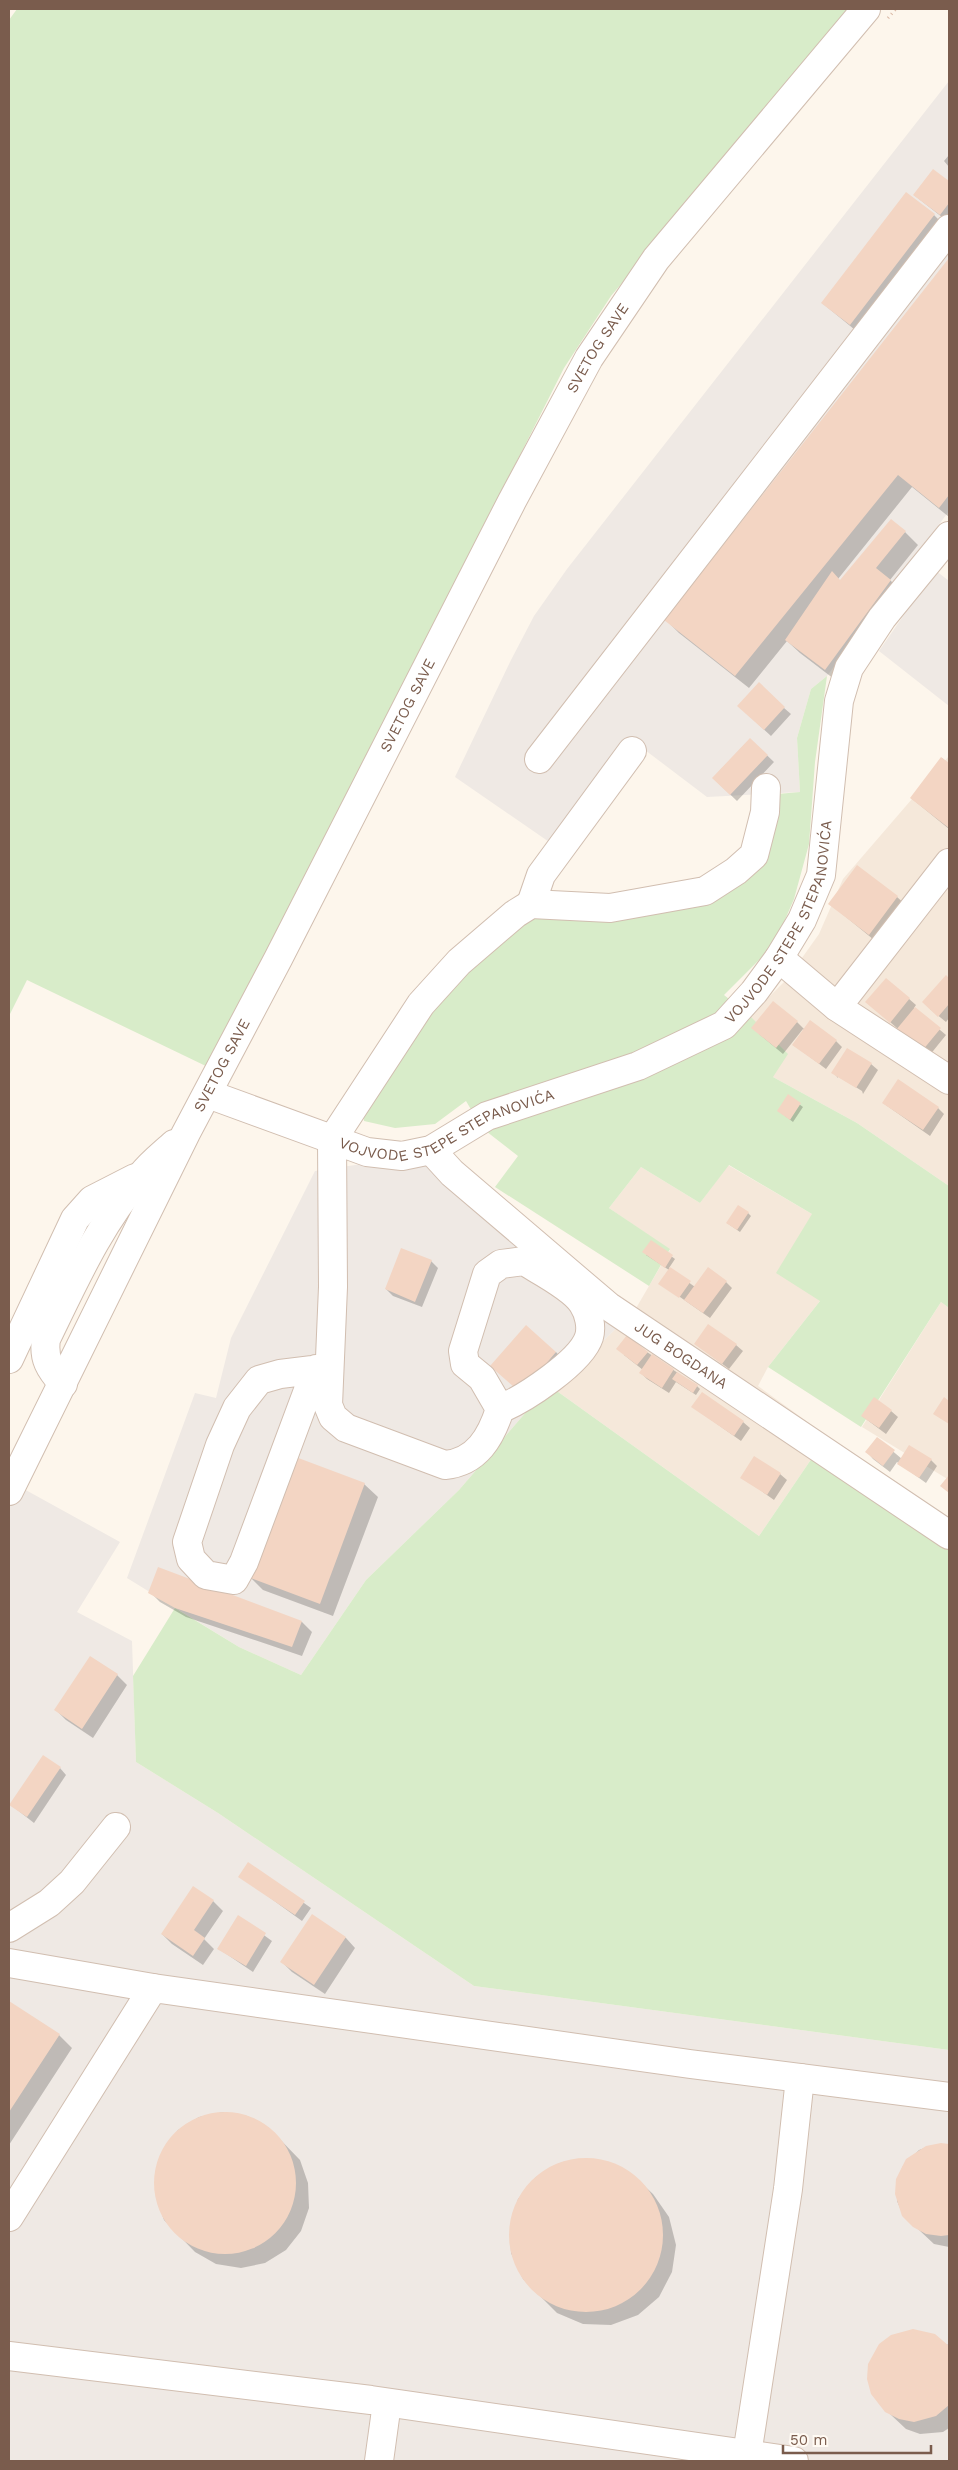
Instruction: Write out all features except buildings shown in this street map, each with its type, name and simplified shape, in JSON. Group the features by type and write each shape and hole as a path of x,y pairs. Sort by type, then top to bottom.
{"street":[{"name":"SVETOG SAVE","path":"9,1491 18,1448 63,1384 186,1133 208,1094 512,501 588,358 656,259 875,16"},
{"path":"539,759 949,229"},
{"name":"VOJVODE STEPE STEPANOVIĆA","path":"208,1094 367,1152 402,1156 431,1150 487,1116 638,1066 724,1025 754,992 780,958 802,920 821,875 839,701 849,668 882,618 949,536"},
{"path":"531,904 541,875 632,751"},
{"path":"500,1409 482,1378 465,1364 463,1350 487,1274 501,1264 524,1261 583,1302 590,1318 589,1337 578,1357 519,1401 500,1409 483,1446 458,1464 445,1466 346,1428 333,1418 328,1405 323,1369 333,1287 332,1140 421,1004 459,962 515,914 531,904 610,908 705,891 736,871 754,855 765,812 766,788"},
{"path":"837,1007 949,863"},
{"path":"780,958 837,1007 949,1080"},
{"path":"63,1384 50,1369 44,1352 46,1339 98,1234 141,1175 186,1133"},
{"name":"JUG BOGDANA","path":"431,1150 452,1173 608,1306 949,1534"},
{"path":"9,1359 76,1219 92,1200 141,1175"},
{"path":"323,1369 244,1562 234,1580 206,1575 191,1559 187,1542 220,1445 237,1408 259,1380 280,1374 323,1369"},
{"path":"9,1928 49,1903 72,1882 97,1854 116,1827"},
{"path":"9,1964 153,1988 949,2097"},
{"path":"9,2217 153,1988"},
{"path":"746,2458 788,2189 800,2078"},
{"path":"9,2356 388,2403 746,2458 794,2461"},
{"path":"379,2461 388,2403"}],"path":[{"path":"875,16 896,9"}],"shaded area":[{"path":"949,81 949,511 827,676 811,689 797,738 800,792 707,797 645,750 568,855 455,777 511,660 534,616 567,569"},
{"path":"935,570 949,581 949,706 879,651"},
{"path":"949,756 949,1186 857,1123 773,1077 750,1016 787,979 819,934 843,879"},
{"path":"362,1164 426,1166 635,1310 554,1389 546,1389 459,1490 366,1580 301,1675 239,1647 127,1578 195,1393 216,1398 231,1338 315,1171"},
{"path":"728,1165 812,1214 820,1301 768,1367 758,1386 827,1436 759,1536 554,1389 635,1310 670,1250 609,1208 641,1167 700,1203"},
{"path":"941,1302 949,1308 949,1480 862,1427"},
{"path":"9,1474 13,1483 120,1542 77,1612 132,1641 136,1762 218,1813 474,1986 949,2050 949,2461 9,2461"}],"green space":[{"path":"17,9 853,9 611,296 564,368 210,1068 27,980 9,1016 9,20"},
{"path":"827,676 815,762 809,844 794,899 768,951 724,995 750,1016 788,1054 773,1077 857,1123 949,1186 949,1308 941,1302 861,1427 768,1367 820,1301 776,1273 812,1214 729,1165 700,1203 641,1167 609,1208 670,1249 649,1286 495,1187 518,1156 482,1128 466,1101 435,1124 395,1128 364,1121 363,1107 451,985 515,914 610,908 736,871 766,795 800,792 797,738 811,689"},
{"path":"546,1389 554,1389 759,1536 827,1436 949,1520 949,2050 474,1986 218,1813 136,1762 133,1676 175,1608 239,1647 301,1675 366,1580 459,1490"}]}
